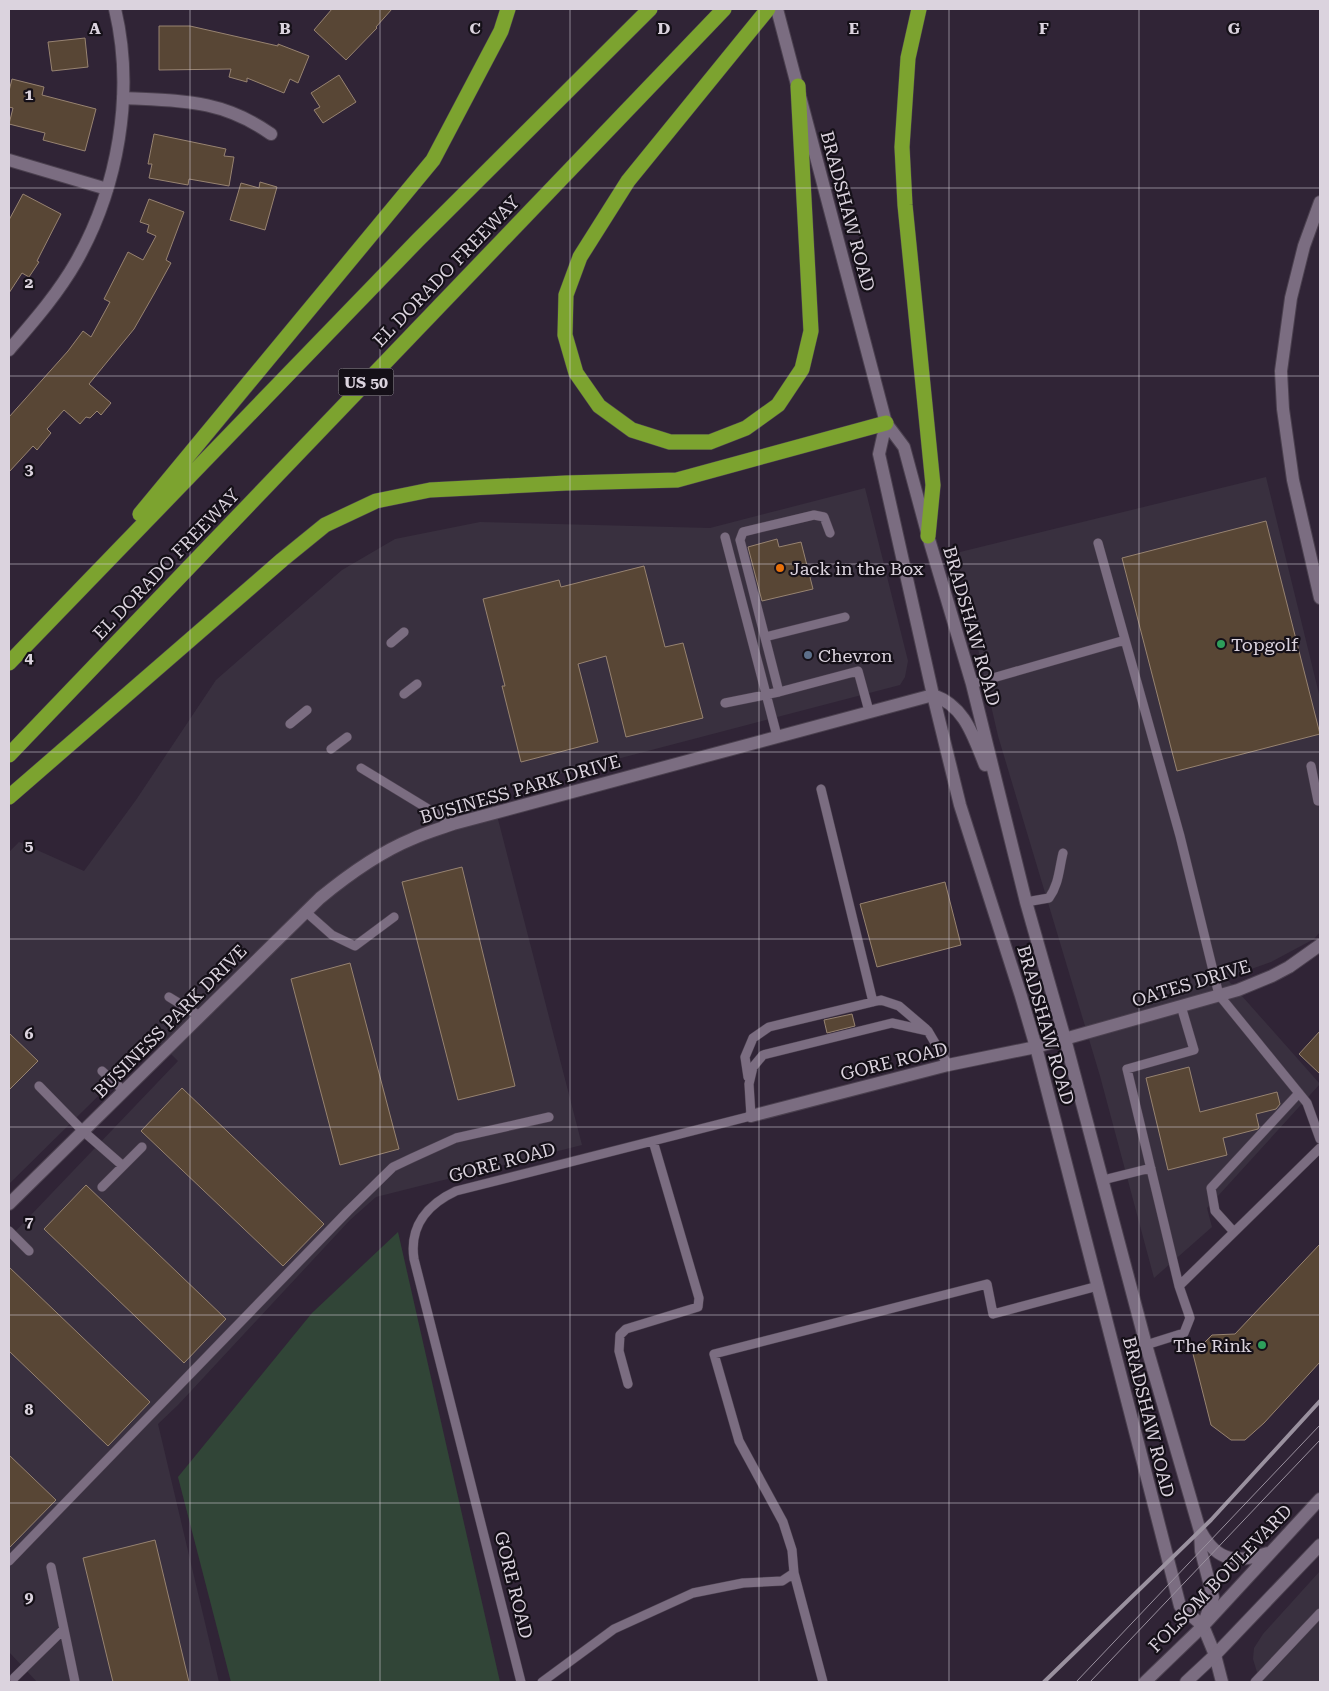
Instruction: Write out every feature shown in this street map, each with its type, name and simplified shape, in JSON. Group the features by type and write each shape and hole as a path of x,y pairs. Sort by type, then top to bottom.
{"highway":[{"path":"67,602 433,160 501,31 508,9"},
{"path":"620,38 643,9"},
{"path":"9,663 411,248 650,9"},
{"name":"EL DORADO FREEWAY","path":"9,755 724,9"},
{"path":"768,9 628,181 580,257 566,295 565,335 576,373 600,406 632,430 670,442 710,442 746,428 778,405 802,369 811,330 798,86"},
{"path":"919,9 908,58 902,147 933,486 928,536"},
{"path":"9,797 282,560 325,525 376,501 430,490 677,480 886,423"}],"main road":[{"path":"9,350 55,295 76,263 93,228 107,189 119,140 123,98 121,38 115,9"},
{"name":"BRADSHAW ROAD","path":"777,9 886,423 904,447 972,684 1026,902 1065,1039 1146,1344 1200,1531 1200,1551 1213,1597 1203,1626"},
{"path":"123,98 189,101 207,104 242,116 271,134"},
{"path":"9,160 107,189"},
{"path":"1320,202 1304,246 1293,289 1281,371 1282,409 1293,480 1320,598"},
{"name":"BRADSHAW ROAD","path":"886,423 879,454 960,805 1036,1047 1180,1606 1203,1626 1215,1655 1222,1682"},
{"path":"933,694 945,699 956,708 969,726 1002,809"},
{"name":"BUSINESS PARK DRIVE","path":"9,1204 306,912 348,875 378,856 410,839 453,824 933,694"},
{"name":"OATES DRIVE","path":"1036,1047 1238,990 1272,976 1305,957 1320,945"},
{"name":"GORE ROAD","path":"751,1116 948,1065 1036,1047"},
{"name":"FOLSOM BOULEVARD","path":"1145,1682 1203,1626 1238,1589 1268,1553 1320,1499"},
{"path":"1200,1531 1207,1544 1215,1551 1237,1560 1255,1558 1268,1553"},
{"path":"1186,1682 1215,1655 1320,1545"}],"lane":[{"path":"779,692 740,540 743,532 814,515 824,517 830,533"},
{"path":"725,537 777,736"},
{"path":"1098,543 1180,836 1219,995 1307,1103 1320,1139"},
{"path":"765,637 845,617"},
{"path":"392,643 404,632"},
{"path":"972,684 1125,640"},
{"path":"725,703 779,692 858,671 869,711"},
{"path":"404,694 417,684"},
{"path":"290,724 308,710"},
{"path":"331,749 347,737"},
{"path":"1311,766 1318,802"},
{"path":"362,768 453,824"},
{"path":"821,789 872,1002"},
{"path":"1026,902 1049,898 1059,879 1063,853"},
{"path":"306,912 332,935 354,946 394,917"},
{"path":"169,998 200,1016"},
{"path":"751,1116 745,1057 753,1038 769,1027 880,1000 899,1006 928,1031 948,1065"},
{"path":"1146,1344 1184,1333 1190,1318 1180,1286 1127,1069 1194,1050 1181,1006"},
{"path":"749,1084 753,1067 763,1055 892,1024 928,1031"},
{"path":"102,1071 124,1091"},
{"path":"39,1086 83,1131 122,1166"},
{"path":"1234,1232 1215,1212 1211,1188 1299,1093"},
{"name":"GORE ROAD","path":"521,1682 414,1259 414,1236 420,1220 427,1210 440,1198 456,1191 751,1116"},
{"path":"9,1561 348,1211 393,1167 456,1138 549,1117"},
{"path":"628,1384 619,1351 620,1335 626,1329 698,1307 699,1298 653,1141"},
{"path":"102,1187 142,1147"},
{"path":"1180,1286 1320,1148"},
{"path":"1103,1180 1151,1168"},
{"path":"9,1231 29,1251"},
{"path":"824,1682 794,1573 792,1550 783,1522 739,1441 714,1354 986,1284 993,1314 1098,1286"},
{"path":"51,1567 76,1682"},
{"path":"542,1682 614,1629 693,1593 743,1583 782,1581 794,1573"},
{"path":"1255,1682 1320,1613"},
{"path":"14,1677 64,1629"}],"shaded area":[{"path":"1266,477 1320,698 1320,932 1314,939 1271,962 1226,978 1320,1084 1207,1208 1212,1227 1154,1278 1100,1076 998,736 956,553"},
{"path":"865,488 908,661 905,677 900,685 491,792 582,1145 376,1197 350,1220 178,1405 158,1424 219,1682 37,1682 9,1652 9,1238 178,1061 156,1039 9,1184 9,852 19,842 84,871 136,800 216,680 342,570 395,539 480,522 710,528"},
{"path":"1320,1571 1320,1682 1260,1682 1253,1659 1254,1648 1263,1634"}],"green space":[{"path":"398,1232 500,1682 231,1682 178,1477 312,1313"}],"building":[{"path":"332,9 392,9 377,28 346,60 314,30"},
{"path":"159,26 190,26 278,46 278,44 309,56 298,83 290,79 284,93 247,78 247,82 229,77 231,69 159,70"},
{"path":"85,38 88,67 52,71 48,42"},
{"path":"339,75 356,102 323,123 314,110 320,107 311,93"},
{"path":"12,79 44,87 42,95 96,109 85,151 43,140 45,133 9,124 13,108 9,107 9,91"},
{"path":"154,134 226,149 224,156 234,157 229,186 189,179 188,185 149,178 152,164 148,164"},
{"path":"260,182 277,187 265,230 230,220 241,183 259,188"},
{"path":"23,194 61,214 37,261 39,262 29,277 22,273 9,293 9,220"},
{"path":"149,199 184,212 166,260 171,263 154,294 134,329 89,384 111,403 101,415 97,411 90,418 86,417 80,424 64,410 47,429 51,433 37,450 33,446 9,472 9,417 68,351 83,331 91,337 110,302 104,299 128,252 143,260 156,236 147,232 149,225 140,222"},
{"name":"Topgolf","path":"1266,521 1320,734 1177,771 1122,558"},
{"name":"Jack in the Box","path":"777,539 779,547 801,542 813,589 762,601 748,547"},
{"path":"644,566 665,647 683,643 703,718 626,737 606,656 578,664 598,742 521,762 502,686 505,686 483,599 559,580 561,587"},
{"path":"462,867 515,1086 458,1100 402,882"},
{"path":"945,882 961,945 877,967 860,904"},
{"path":"350,963 399,1149 340,1165 291,979"},
{"path":"852,1014 855,1026 827,1033 824,1020"},
{"path":"1320,1031 1320,1074 1299,1054"},
{"path":"9,1033 38,1061 9,1090"},
{"path":"1189,1067 1200,1112 1277,1092 1280,1104 1276,1109 1256,1114 1258,1129 1223,1138 1227,1155 1168,1170 1146,1078"},
{"path":"182,1088 324,1224 283,1266 141,1131"},
{"path":"86,1185 226,1319 184,1363 44,1229"},
{"name":"The Rink","path":"1320,1244 1320,1362 1264,1423 1245,1440 1231,1440 1211,1425 1193,1354 1212,1335 1235,1334"},
{"path":"9,1267 150,1402 108,1446 9,1351"},
{"path":"9,1455 56,1500 9,1548"},
{"path":"155,1540 189,1682 113,1682 83,1558"}],"tram line":[{"path":"1076,1682 1320,1425"},
{"path":"1090,1682 1320,1440"}],"railway":[{"path":"1044,1682 1211,1520 1320,1401"}],"place":[{"name":"Jack in the Box","path":"780,568"},
{"name":"Topgolf","path":"1221,644"},
{"name":"Chevron","path":"808,655"},
{"name":"The Rink","path":"1262,1345"}]}
